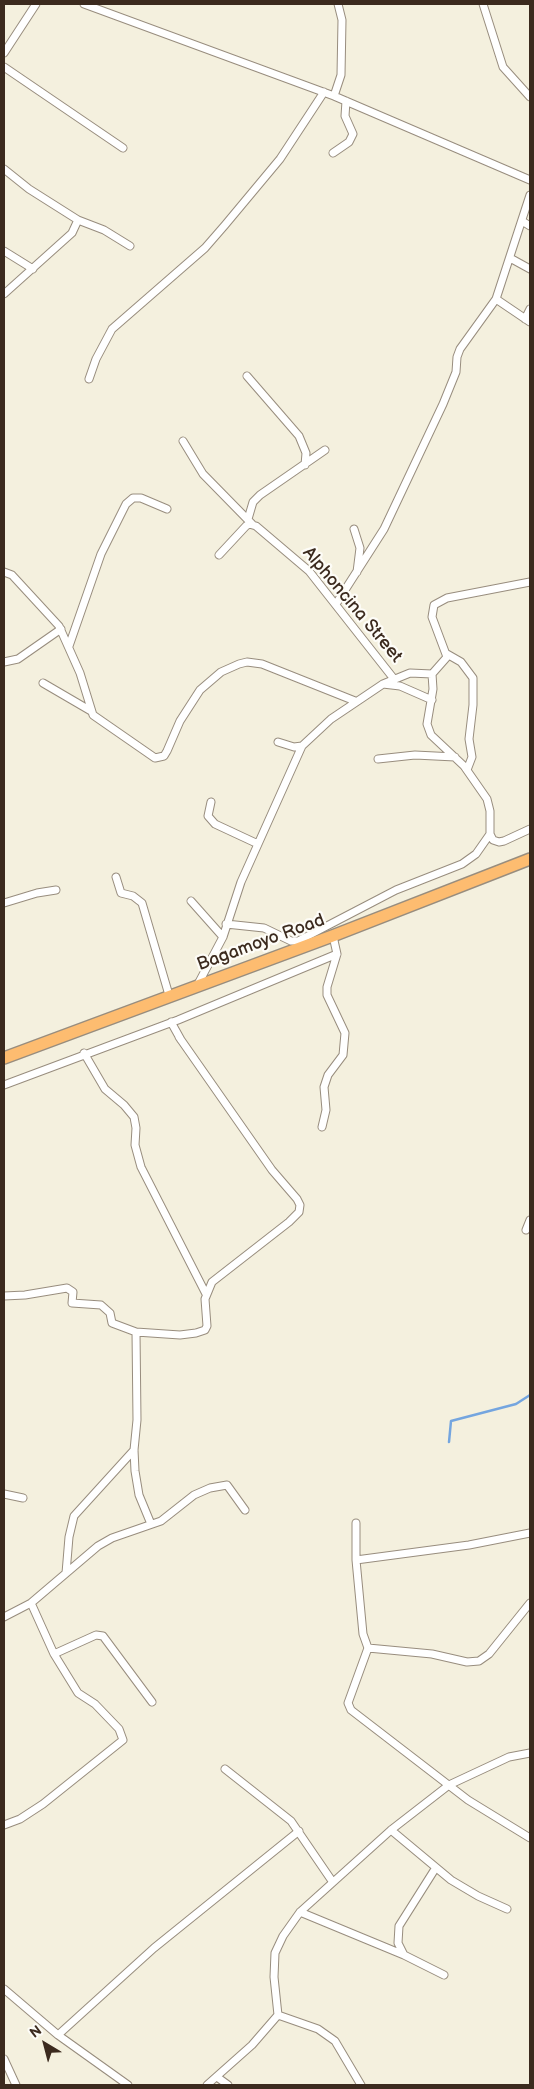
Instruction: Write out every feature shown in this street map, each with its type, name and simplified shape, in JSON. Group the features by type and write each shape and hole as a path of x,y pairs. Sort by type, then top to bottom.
{"highway":[{"name":"Bagamoyo Road","path":"4,1058 168,995 333,936 530,859"}],"street":[{"path":"4,53 36,4"},
{"path":"84,4 324,92 530,180"},
{"path":"334,96 341,75 342,20 338,4"},
{"path":"483,4 503,67 530,97"},
{"path":"4,67 123,148"},
{"path":"89,379 96,359 112,328 205,248 280,159 324,92"},
{"path":"333,153 349,142 353,134 345,116 346,101"},
{"path":"4,169 28,189 78,220 104,230 130,246"},
{"path":"336,604 384,529 443,404 456,372 457,357 460,349 496,300 530,194"},
{"path":"4,294 72,233 78,220"},
{"path":"522,221 530,226"},
{"path":"4,251 33,269"},
{"path":"510,258 530,269"},
{"path":"496,300 528,320 530,309"},
{"path":"247,376 299,436 306,453 305,465"},
{"name":"Alphoncina Street","path":"183,441 203,474 250,521 293,556 336,604 394,679"},
{"path":"219,555 250,521 254,502 260,495 325,450"},
{"path":"69,646 98,562 123,508 133,498 140,498 167,509"},
{"path":"354,529 360,548 357,572"},
{"path":"4,572 12,575 60,629 83,680 91,711 96,718 150,757 159,758 164,756 173,742 180,722 193,698 221,672 247,662 262,664 355,701"},
{"path":"530,582 438,601 432,610 432,617 447,654 446,660 432,674 432,700 428,730 467,770 489,805 490,834 493,840 499,842 530,829"},
{"path":"4,662 18,659 60,629"},
{"path":"447,654 461,662 473,678 474,694 469,739 472,757 467,770"},
{"path":"198,984 223,937 226,924 258,844 302,746 331,719 355,701 383,684 410,673 432,674"},
{"path":"43,683 91,711"},
{"path":"383,684 400,686 432,700"},
{"path":"278,742 294,747 302,746"},
{"path":"378,759 415,754 455,757"},
{"path":"212,802 208,816 215,824 258,844"},
{"path":"226,924 264,928 292,941 298,941 396,890 462,864 476,854 490,834"},
{"path":"518,864 530,868"},
{"path":"116,877 121,893 133,896 142,903 168,995"},
{"path":"4,904 38,893 56,890"},
{"path":"192,901 223,937"},
{"path":"322,1126 326,1110 324,1087 328,1075 343,1055 345,1033 327,995 327,987 337,954 333,936"},
{"path":"4,1085 84,1053 171,1022 337,954"},
{"path":"171,1022 215,1097 246,1141"},
{"path":"179,1036 272,1170 300,1205 295,1217 212,1282 206,1294"},
{"path":"4,1296 25,1295 67,1288 73,1292 72,1303 101,1305 110,1313 112,1323 136,1332 180,1335 205,1330 208,1320 206,1294 141,1167 135,1144 136,1128 134,1116 105,1089 84,1053"},
{"path":"526,1230 530,1220"},
{"path":"136,1332 137,1420 134,1450 135,1471 140,1495 151,1524"},
{"path":"66,1573 69,1537 74,1516 134,1450"},
{"path":"4,1617 31,1603 98,1546 112,1538 161,1521 194,1495 210,1488 227,1485 245,1510"},
{"path":"4,1494 23,1498"},
{"path":"356,1523 356,1560 363,1634 368,1648 348,1703 349,1707 490,1815 530,1838"},
{"path":"356,1560 469,1545 530,1533"},
{"path":"4,1825 20,1819 43,1804 123,1740 119,1728 95,1704 78,1693 54,1654 31,1603"},
{"path":"368,1648 432,1654 467,1662 479,1661 489,1654 530,1603"},
{"path":"54,1654 96,1635 103,1636 152,1702"},
{"path":"207,2085 218,2077 272,2024 278,2015 274,1977 275,1953 283,1936 300,1912 391,1830 449,1785 509,1757 530,1753"},
{"path":"225,1769 291,1821 332,1882"},
{"path":"391,1830 435,1868 478,1896 507,1909"},
{"path":"58,2035 154,1948 299,1831"},
{"path":"404,1955 398,1943 399,1926 435,1868"},
{"path":"300,1912 404,1955 444,1975"},
{"path":"4,1989 58,2035 128,2085"},
{"path":"278,2015 318,2029 335,2041 361,2085"},
{"path":"4,2059 16,2085"},
{"path":"218,2077 228,2085"}],"waterway":[{"path":"449,1442 451,1421 516,1404 530,1395"}]}
